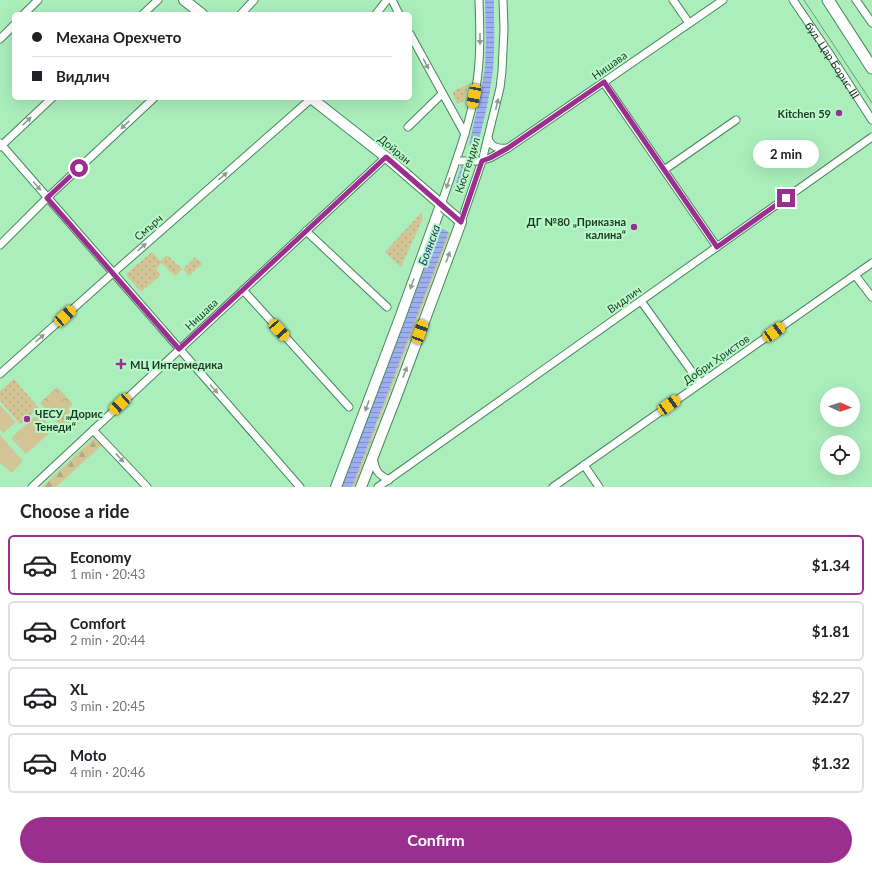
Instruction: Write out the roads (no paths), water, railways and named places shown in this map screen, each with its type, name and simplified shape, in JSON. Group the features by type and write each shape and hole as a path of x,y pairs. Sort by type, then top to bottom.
{"main road":[{"path":"828,0 872,68"}],"street":[{"path":"26,12 38,0"},
{"path":"145,12 158,0"},
{"path":"184,0 199,12"},
{"path":"243,12 254,0"},
{"path":"378,12 387,0"},
{"path":"392,0 398,12"},
{"name":"Кюстендил","path":"336,487 458,161 473,104 478,72 480,44 479,0"},
{"name":"Кюстендил","path":"361,487 404,375 488,138 498,99 502,71 504,29 503,0"},
{"path":"673,0 689,23"},
{"name":"Нишава","path":"458,161 481,161 490,158 508,148 723,0"},
{"name":"бул. Цар Борис III","path":"793,0 829,52 872,120"},
{"path":"856,0 872,24"},
{"path":"0,39 12,27"},
{"path":"412,38 464,134"},
{"path":"604,82 717,247"},
{"path":"408,127 442,94"},
{"path":"50,100 1,145 300,487"},
{"path":"0,245 47,198 152,100"},
{"name":"Смърч","path":"0,374 309,100"},
{"name":"Дойран","path":"314,100 386,157 459,220"},
{"path":"664,170 736,120"},
{"name":"Видлич","path":"378,487 872,137"},
{"path":"488,138 494,147 501,149 508,148"},
{"name":"Нишава","path":"32,487 386,157"},
{"path":"306,231 387,306"},
{"name":"Добри Христов","path":"553,487 872,263"},
{"path":"855,275 872,297"},
{"path":"243,290 349,407"},
{"path":"641,301 700,383"},
{"path":"93,430 146,487"},
{"path":"372,457 378,472 381,476 389,480"},
{"path":"584,465 599,487"}],"water":[{"path":"485,0 494,0 494,61 489,97 476,150 450,229 352,487 342,487 440,228 469,145 485,67"}],"tram line":[{"path":"804,0 872,103"}],"place":[{"name":"Kitchen 59","path":"839,113"},
{"name":"ДГ №80 „Приказна калина“","path":"634,227"},
{"name":"МЦ Интермедика","path":"121,364"},
{"name":"ЧЕСУ „Дорис Тенеди“","path":"27,419"}],"water label":[{"name":"Боянска","path":"429,245"}]}
